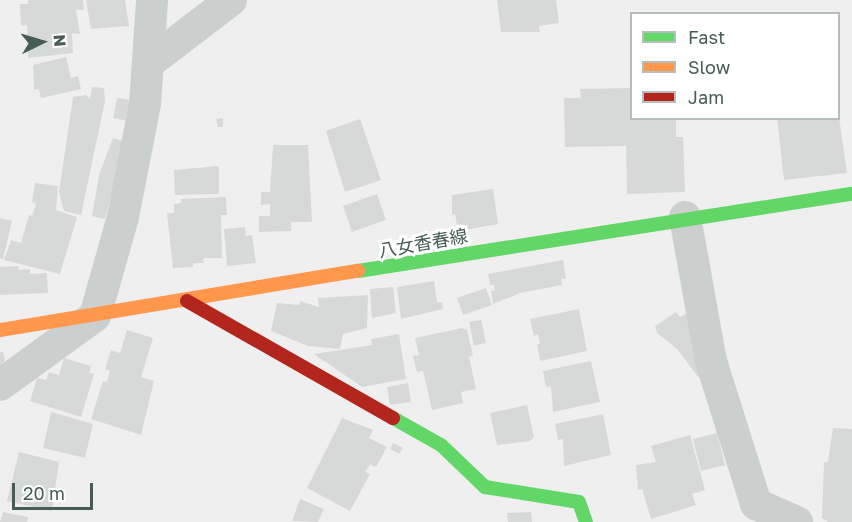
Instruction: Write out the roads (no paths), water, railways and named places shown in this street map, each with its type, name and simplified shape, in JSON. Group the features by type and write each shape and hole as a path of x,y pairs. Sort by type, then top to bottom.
{"main road":[{"name":"八女香春線","path":"0,330 686,218 852,194"},
{"path":"187,301 441,446 485,487 579,502 586,522"}],"street":[{"path":"0,385 95,316 123,217 150,62 152,0"},
{"path":"150,62 231,0"},
{"path":"686,218 711,361 747,513 796,522"}]}
